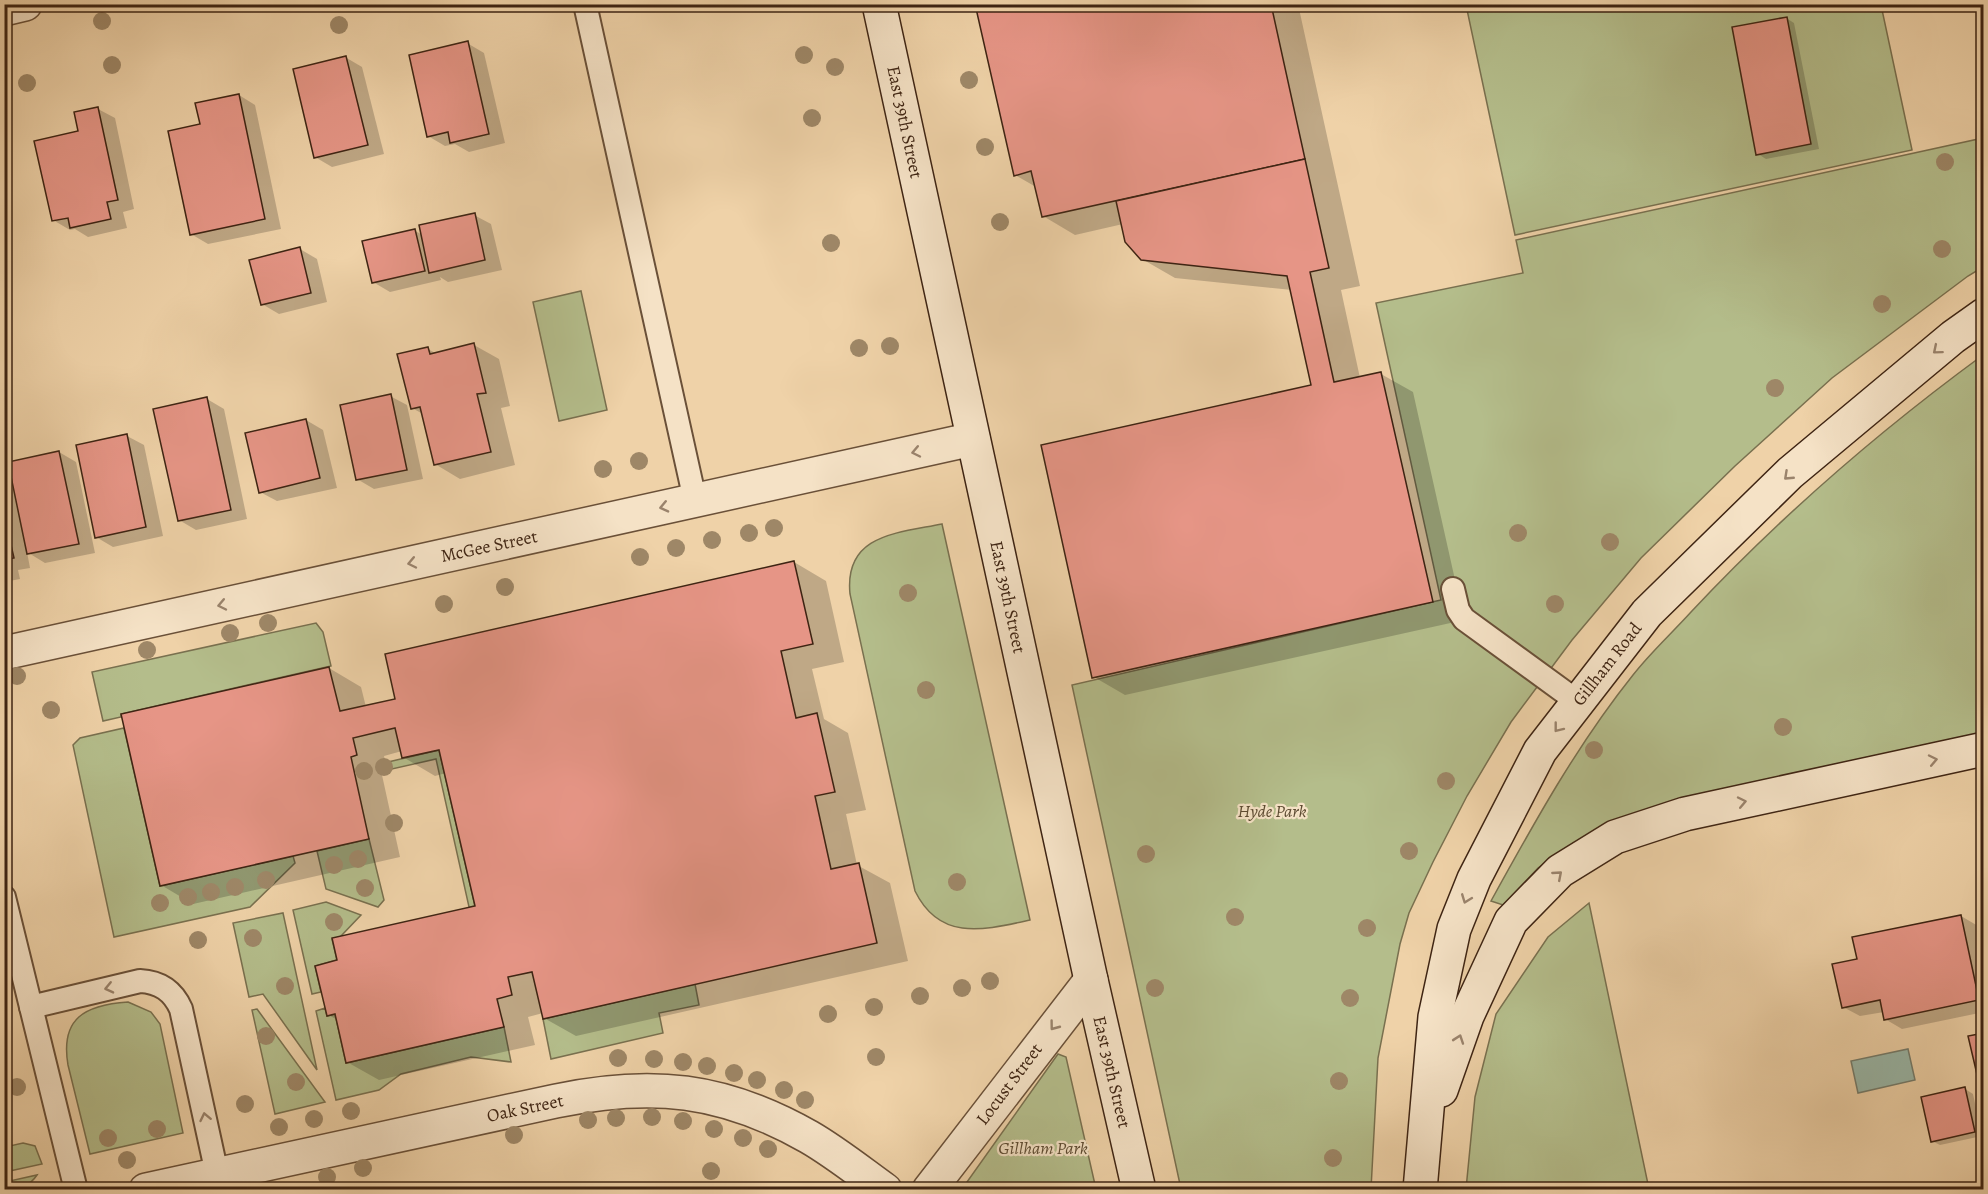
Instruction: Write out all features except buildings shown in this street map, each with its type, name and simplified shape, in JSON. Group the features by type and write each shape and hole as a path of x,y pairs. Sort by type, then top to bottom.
{"main road":[{"path":"4,9 25,4"},
{"name":"East 39th Street","path":"879,4 1091,980 1139,1190"},
{"name":"Gillham Road","path":"1420,1190 1435,1017 1455,929 1474,879 1540,751 1647,613 1790,473 1953,337 1983,315"},
{"name":"McGee Street","path":"4,653 973,439"},
{"name":"Gillham Road","path":"1426,1134 1467,1016 1511,921 1560,871 1615,837 1685,814 1983,749"},
{"name":"Locust Street","path":"929,1190 1091,980"},
{"name":"Oak Street","path":"146,1190 597,1093 633,1089 695,1094 731,1103 771,1117 810,1138 885,1190"}],"lane":[{"path":"585,4 695,500"},
{"path":"1454,589 1458,610 1464,619 1578,702"},
{"path":"4,897 76,1190"},
{"path":"31,1007 140,981 156,983 171,993 181,1009 217,1174"}],"green space":[{"path":"1466,5 1881,5 1912,150 1515,235"},
{"name":"Hyde Park","path":"1983,138 1983,267 1832,378 1735,466 1641,558 1572,640 1511,722 1467,796 1409,913 1400,944 1378,1058 1371,1189 1181,1189 1072,685 1441,600 1376,303 1523,273 1516,240"},
{"path":"581,291 607,410 559,421 533,302"},
{"path":"1983,355 1983,736 1575,842 1538,868 1503,905 1491,901 1540,814 1593,729 1647,659 1725,577 1795,509 1868,445"},
{"path":"942,524 1030,920 980,929 950,925 937,918 925,907 915,891 850,594 850,574 856,559 865,548 892,534"},
{"path":"316,623 323,632 331,666 121,714 121,717 103,721 92,672"},
{"path":"124,728 160,886 293,856 295,863 250,907 114,937 73,745 80,738"},
{"path":"439,750 475,906 469,907 436,759 392,769 388,762"},
{"path":"369,839 384,900 378,907 326,889 317,851"},
{"path":"326,902 361,915 340,937 332,939 337,960 315,966 321,992 312,994 293,910"},
{"path":"1589,903 1649,1189 1466,1189 1475,1097 1496,1014 1548,937"},
{"path":"283,913 317,1070 263,994 249,997 233,923"},
{"path":"695,984 699,1005 659,1013 663,1033 551,1059 543,1019"},
{"path":"128,1002 151,1012 160,1024 183,1133 90,1154 68,1065 68,1036 72,1025 88,1011 99,1006"},
{"path":"325,1008 327,1016 335,1014 346,1063 504,1027 511,1062 471,1057 401,1074 379,1090 336,1100 316,1011"},
{"path":"257,1009 325,1102 275,1114 252,1010"},
{"name":"Gillham Park","path":"1058,1054 1066,1057 1096,1189 962,1189"},
{"path":"23,1143 35,1146 42,1164 5,1172 5,1147"},
{"path":"37,1175 23,1187 5,1189 5,1182"}],"shaded area":[{"path":"1908,1049 1915,1080 1858,1093 1851,1061"}]}
